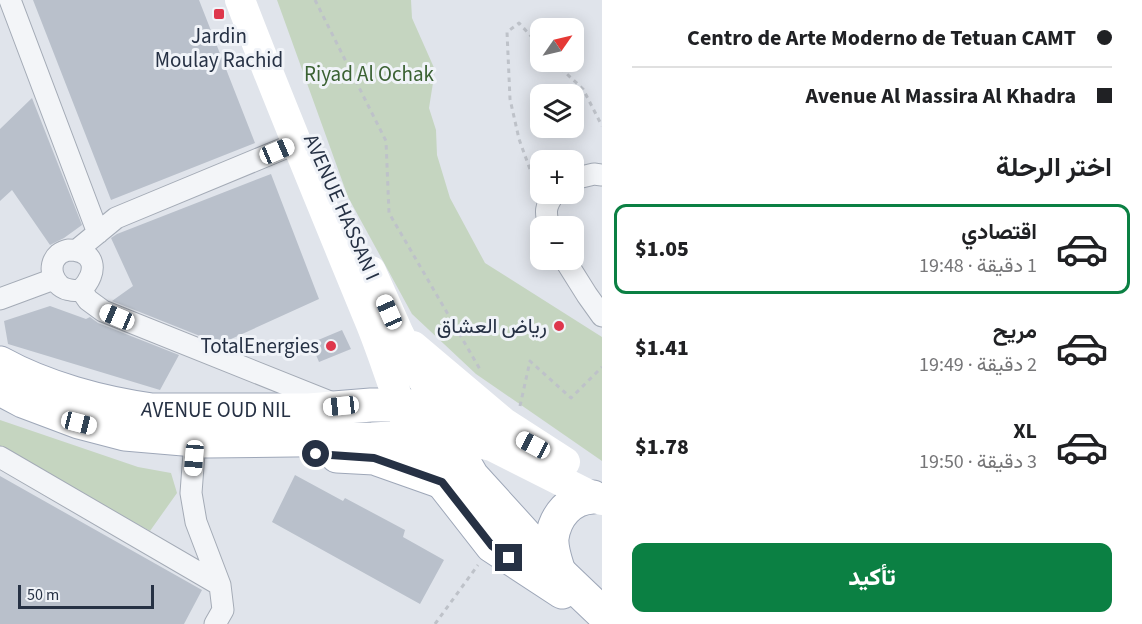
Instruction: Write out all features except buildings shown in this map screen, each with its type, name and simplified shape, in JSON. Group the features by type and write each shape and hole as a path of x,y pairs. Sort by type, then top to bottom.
{"main road":[{"name":"AVENUE HASSAN I","path":"240,0 380,346 412,437"},
{"name":"AVENUE HASSAN I","path":"256,0 312,142 399,334 438,408"},
{"path":"399,334 503,422 565,462 599,493"},
{"name":"AVENUE OUD NIL","path":"0,363 58,388 98,400 152,410 309,410 341,406 399,405 438,408"},
{"name":"AVENUE OUD NIL","path":"0,389 23,401 79,423 125,434 201,441 412,437"},
{"path":"438,408 450,438 472,476 559,572 602,615"},
{"path":"438,408 500,428 565,462"},
{"path":"412,437 450,438 492,446 599,493"},
{"path":"412,437 442,482 492,546 602,615"},
{"path":"201,441 374,458 442,482"},
{"path":"559,572 552,538 561,513 568,506 583,498 599,493"}],"street":[{"path":"10,0 98,233"},
{"path":"77,250 116,218 297,142"},
{"path":"584,176 602,175"},
{"path":"68,250 77,250 86,254 93,270 90,279 81,290 70,291 59,286 52,270 54,261 60,254 68,250"},
{"path":"571,270 602,316"},
{"path":"0,299 54,279"},
{"path":"81,290 88,300 103,311 341,406"},
{"path":"201,441 191,493 196,522 220,585 222,610 215,624"},
{"path":"0,457 220,585"}],"path":[{"path":"315,0 386,141 389,213 486,379"},
{"path":"530,35 519,23 507,32 510,99 519,140 549,211"},
{"path":"565,72 583,89 602,126"},
{"path":"516,430 530,361 571,398 602,367"},
{"path":"435,624 492,546"}],"green space":[{"name":"Riyad Al Ochak","path":"277,0 411,0 412,18 435,70 429,108 436,130 437,155 450,198 485,263 602,337 602,461 476,374 412,314 348,197"},
{"path":"0,420 138,467 171,473 177,493 150,531 0,448"}],"place":[{"name":"Jardin Moulay Rachid","path":"219,14"},
{"name":"رياض العشاق","path":"559,326"},
{"name":"TotalEnergies","path":"331,346"}],"route":[{"path":"316,454 374,458 442,482 492,546 509,558"}]}
